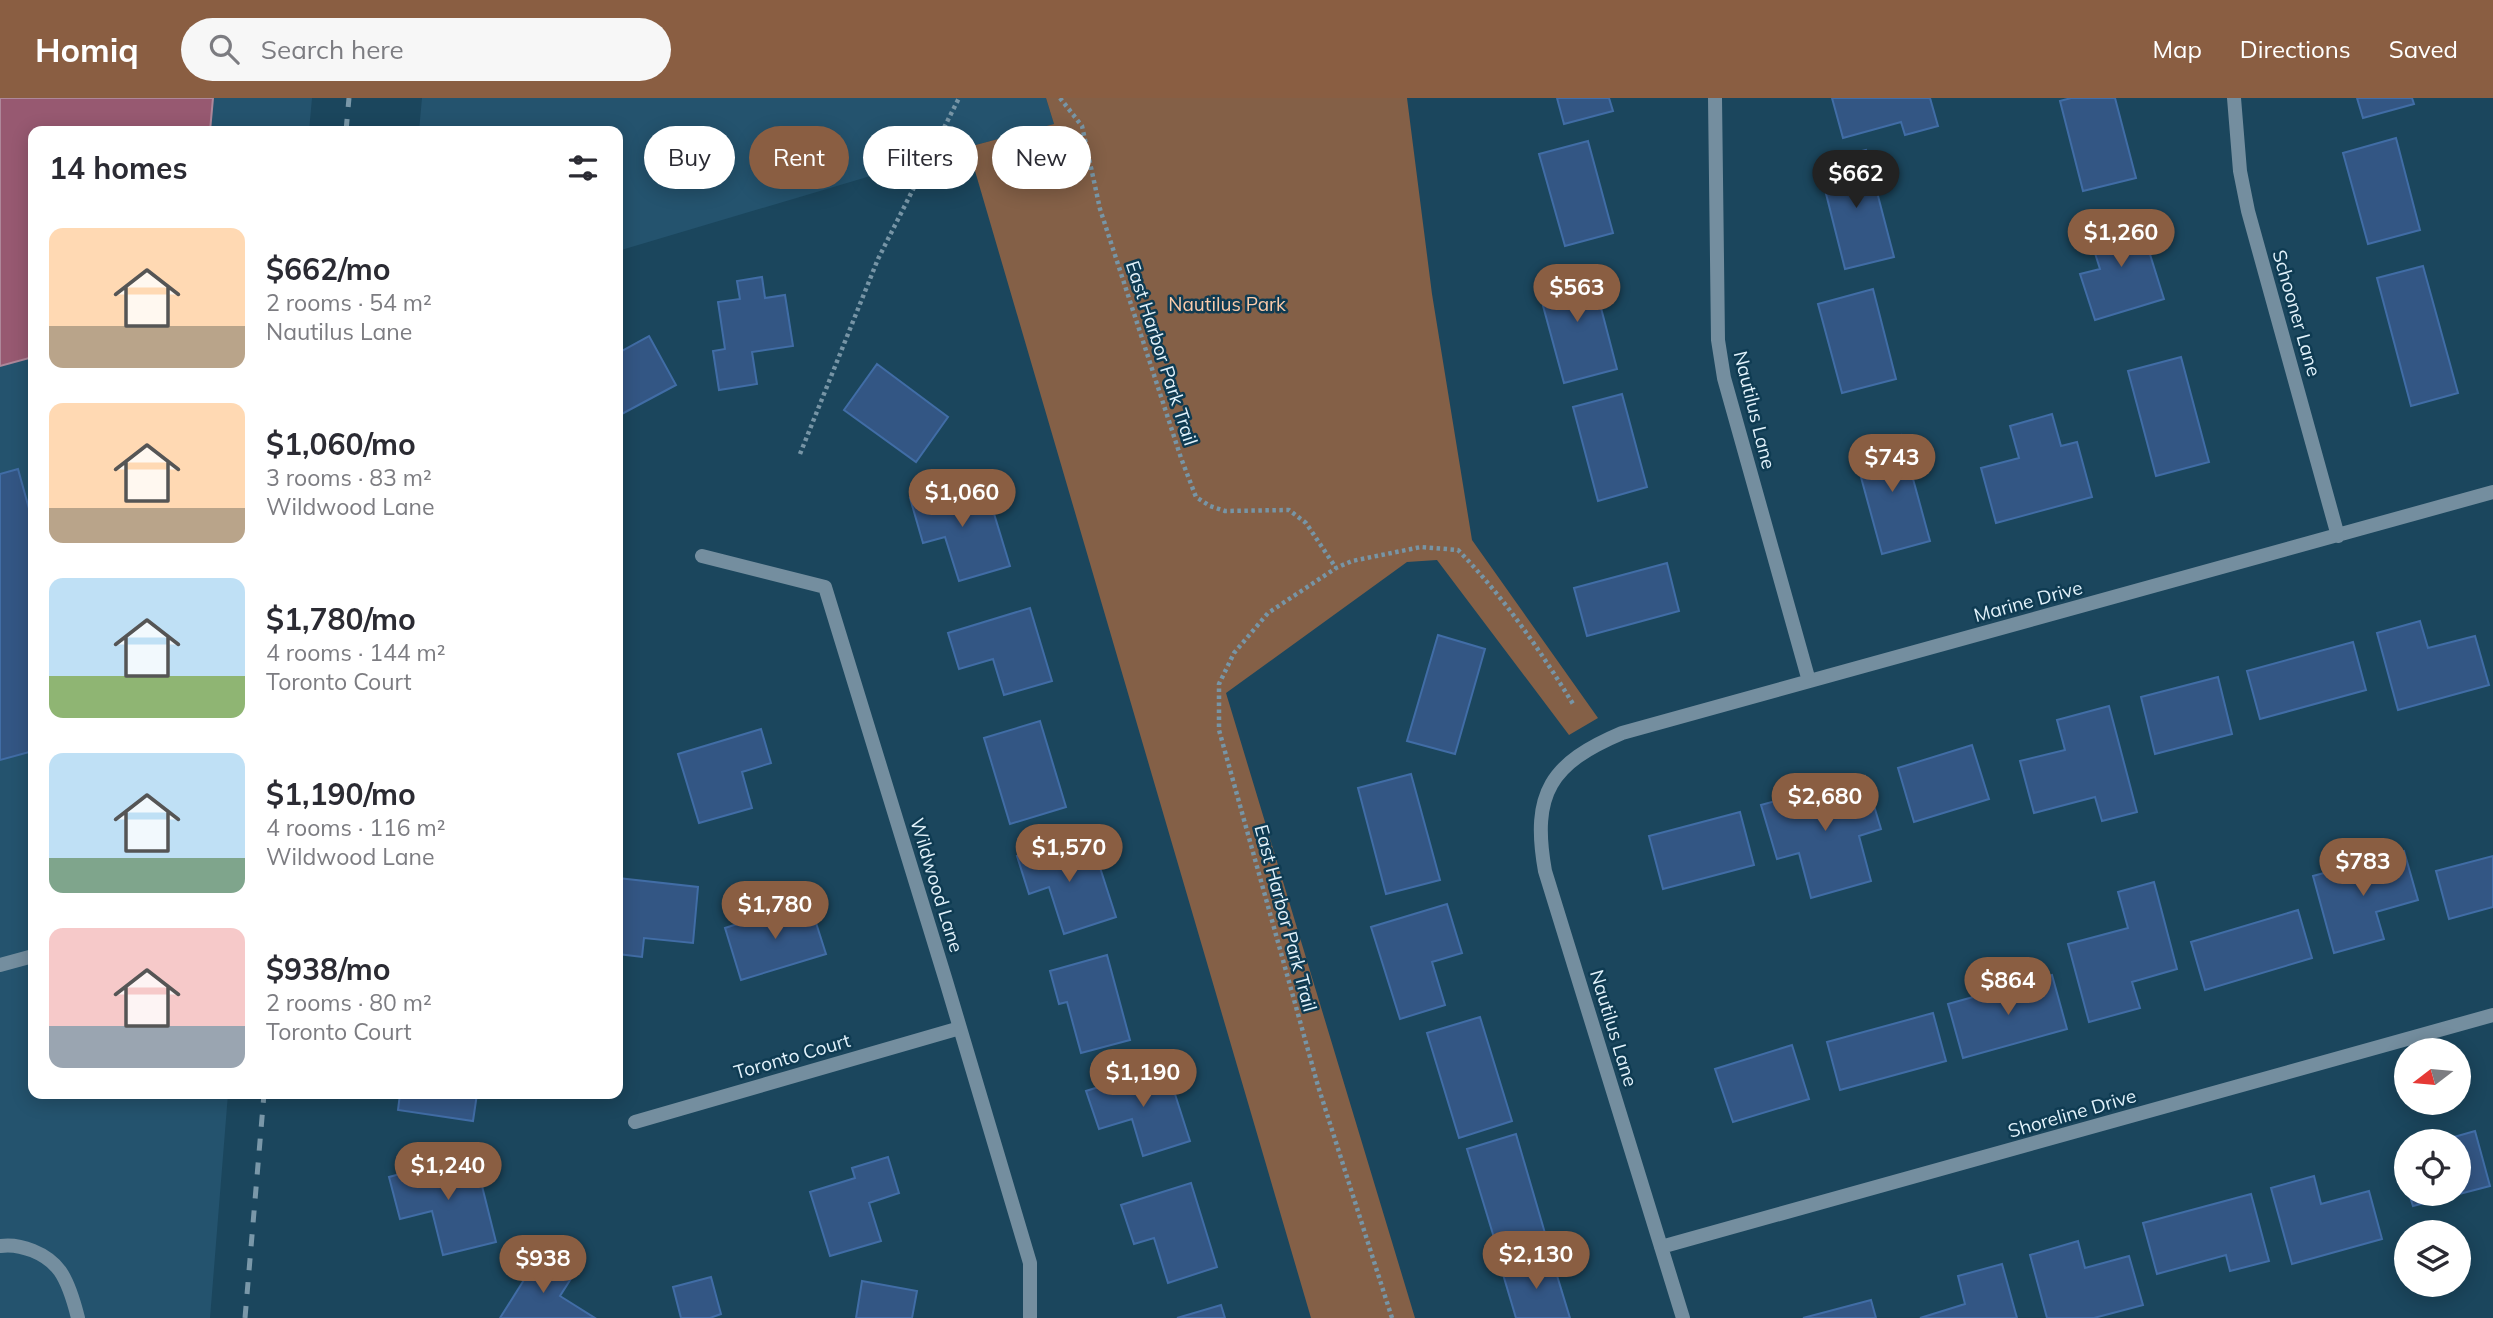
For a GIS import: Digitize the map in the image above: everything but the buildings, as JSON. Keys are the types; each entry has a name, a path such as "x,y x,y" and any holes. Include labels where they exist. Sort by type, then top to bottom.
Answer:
{"street":[{"name":"Nautilus Lane","path":"1715,98 1718,340 1724,378 1809,681"},
{"name":"Schooner Lane","path":"2234,98 2240,171 2248,211 2338,536"},
{"name":"Marine Drive","path":"1576,755 1622,733 2493,492"},
{"name":"Wildwood Lane","path":"702,556 825,587 1030,1263 1030,1318"},
{"name":"Nautilus Lane","path":"1576,755 1560,771 1550,788 1542,811 1541,851 1683,1318"},
{"path":"0,965 28,957"},
{"name":"Shoreline Drive","path":"1661,1247 2493,1015"},
{"name":"Toronto Court","path":"635,1122 960,1028"},
{"path":"0,1245 13,1244 41,1254 59,1270 72,1296 78,1318"}],"path":[{"path":"800,454 878,259 959,98"},
{"name":"East Harbor Park Trail","path":"1060,98 1082,126 1100,209 1196,497 1225,511 1289,510 1306,523 1336,568"},
{"name":"East Harbor Park Trail","path":"1392,1318 1318,1086 1219,730 1219,684 1234,653 1268,613 1336,568 1352,561 1421,547 1458,550 1499,594 1573,704"}],"shaded area":[{"path":"0,98 312,98 309,126 28,126 28,1099 228,1099 210,1318 0,1318"},
{"path":"0,98 213,98 210,126 28,126 28,358 0,366"},
{"path":"422,98 1046,98 1054,124 992,126 992,141 978,144 978,126 863,126 863,178 849,182 849,126 749,126 749,189 827,189 623,250 623,126 419,126"}],"green space":[{"name":"Nautilus Park","path":"1046,98 1407,98 1432,294 1472,540 1598,718 1569,735 1437,560 1407,562 1226,693 1415,1318 1311,1318 978,181 978,144 992,141 992,189 1091,189 1091,126 1047,126 1054,124"}],"railway":[{"path":"346,126 349,98"},
{"path":"245,1318 264,1099"}]}
